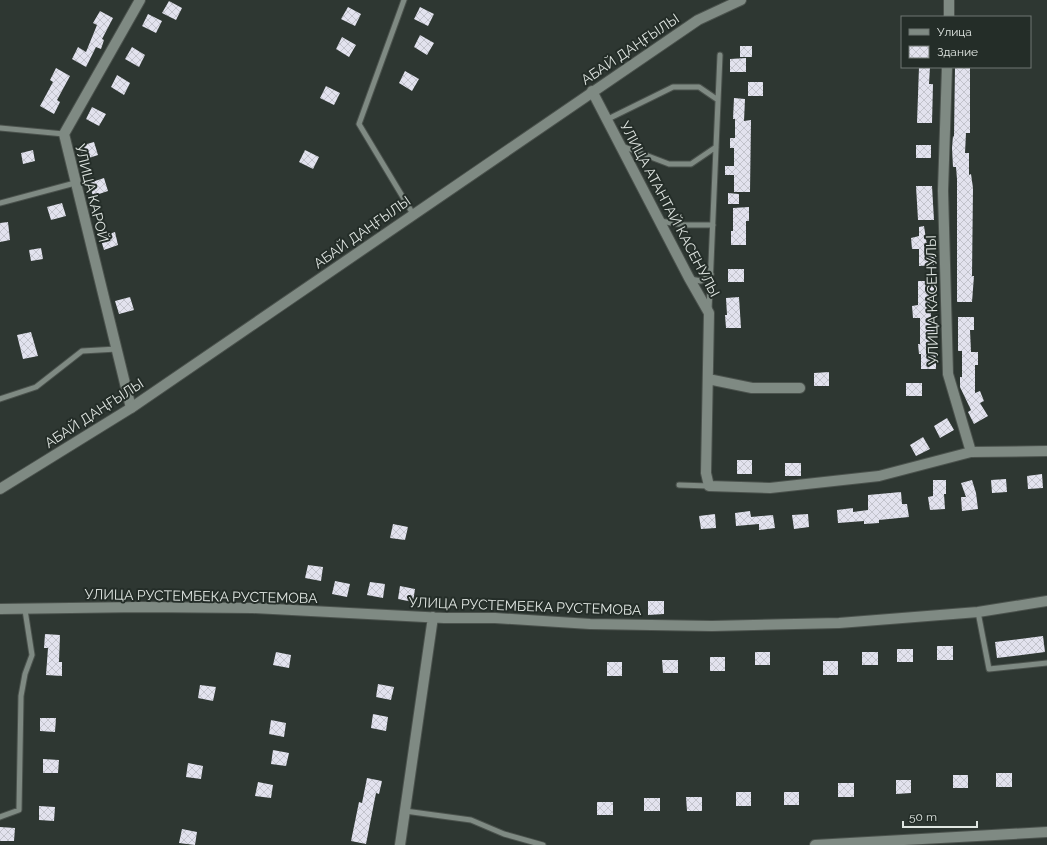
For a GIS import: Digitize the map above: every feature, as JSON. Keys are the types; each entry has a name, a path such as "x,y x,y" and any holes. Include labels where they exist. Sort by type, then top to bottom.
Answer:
{"street":[{"name":"УЛИЦА КАРОЙ","path":"131,408 64,134 140,0"},
{"name":"АБАЙ ДАҢҒЫЛЫ","path":"0,489 131,408 592,91 698,20 741,0"},
{"path":"949,0 949,16"},
{"name":"УЛИЦА КАСЕНУЛЫ","path":"947,68 943,191 948,374 971,452"},
{"name":"УЛИЦА АТАНТАЙ КАСЕНУЛЫ","path":"592,91 689,278 709,313 706,473 709,486"},
{"path":"708,379 752,388 800,388"},
{"path":"709,486 770,488 879,476 971,452 1047,451"},
{"name":"УЛИЦА РУСТЕМБЕКА РУСТЕМОВА","path":"0,609 25,610 141,607 253,608 433,617 495,618 590,624 712,626 839,623 978,612 1047,601"},
{"path":"400,845 433,617"},
{"path":"815,845 1047,832"}],"lane":[{"path":"404,0 359,124 413,214"},
{"path":"709,313 720,55"},
{"path":"606,120 673,87 699,87 718,100"},
{"path":"0,128 64,134"},
{"path":"619,145 669,164 691,164 716,147"},
{"path":"0,203 75,183"},
{"path":"659,221 684,225 713,225"},
{"path":"689,278 701,281 711,274"},
{"path":"0,400 36,387 82,351 117,349"},
{"path":"679,486 709,486"},
{"path":"0,817 18,810 21,696 25,674 32,655 25,610"},
{"path":"978,612 989,668 1047,663"},
{"path":"405,811 471,820 504,834 543,845"}],"building":[{"path":"169,1 182,8 176,20 162,13"},
{"path":"348,7 361,14 355,26 341,19"},
{"path":"420,7 434,14 428,26 414,19"},
{"path":"100,11 113,18 102,39 104,40 101,49 96,47 86,67 72,59 78,47 86,52 97,25 93,23"},
{"path":"148,14 162,21 156,33 142,26"},
{"path":"420,35 434,43 427,55 414,47"},
{"path":"342,37 356,45 349,57 336,49"},
{"path":"740,46 752,46 752,57 740,57"},
{"path":"132,47 145,55 139,67 125,59"},
{"path":"746,58 746,72 730,72 730,59"},
{"path":"56,68 70,76 57,100 60,102 54,114 40,106 53,82 50,80"},
{"path":"919,68 930,68 929,84 933,84 932,123 917,123"},
{"path":"955,68 970,68 970,133 966,133 965,153 969,153 969,175 971,174 973,188 972,276 974,276 972,302 957,302 957,179 956,167 953,167 952,148 953,136 954,137"},
{"path":"405,71 419,79 412,91 399,83"},
{"path":"117,75 130,83 124,95 111,87"},
{"path":"748,82 763,82 763,96 748,96"},
{"path":"326,86 340,93 334,105 320,98"},
{"path":"734,98 745,99 744,121 751,120 750,192 734,192 734,175 725,175 725,166 734,166 734,148 730,148 730,138 735,138 735,119 733,119"},
{"path":"92,107 106,114 99,126 86,119"},
{"path":"94,142 98,155 83,160 80,146"},
{"path":"916,145 931,145 931,158 916,158"},
{"path":"33,150 35,161 23,164 21,153"},
{"path":"305,150 319,157 313,169 299,162"},
{"path":"104,178 108,191 93,196 89,183"},
{"path":"916,186 932,186 934,220 918,220"},
{"path":"728,193 739,194 739,204 728,204"},
{"path":"62,203 66,216 51,220 47,207"},
{"path":"749,207 749,221 746,221 746,245 731,245 731,231 733,231 733,208"},
{"path":"8,222 10,240 0,242 0,223"},
{"path":"924,226 928,252 935,252 935,265 919,266 919,249 912,249 911,238 919,236 919,227"},
{"path":"115,232 118,245 104,250 100,237"},
{"path":"41,248 43,259 31,261 29,250"},
{"path":"728,269 744,269 744,282 728,282"},
{"path":"918,281 934,281 934,294 929,294 932,327 935,327 936,340 931,340 933,355 936,355 936,369 921,369 921,354 919,354 918,344 920,344 920,318 913,318 912,306 918,305"},
{"path":"130,297 134,310 119,314 115,301"},
{"path":"739,297 741,328 726,328 726,298"},
{"path":"958,317 974,317 974,330 970,330 971,352 978,352 978,365 975,365 975,393 980,391 984,401 980,403 988,416 974,424 968,412 971,410 960,387 960,377 962,377 962,351 958,351"},
{"path":"31,332 38,356 23,359 17,335"},
{"path":"829,372 829,386 814,386 814,373"},
{"path":"906,383 922,383 922,396 906,396"},
{"path":"947,418 954,430 940,438 934,426"},
{"path":"923,437 930,449 916,456 910,445"},
{"path":"737,460 752,460 752,474 737,474"},
{"path":"785,463 801,463 801,476 785,476"},
{"path":"1042,474 1043,488 1028,489 1027,476"},
{"path":"1006,479 1007,492 992,493 991,480"},
{"path":"933,480 946,480 946,494 944,494 945,509 930,510 928,497 933,496"},
{"path":"972,480 976,493 978,509 962,511 961,497 966,497 961,483"},
{"path":"901,492 902,504 907,504 909,517 879,520 879,523 864,524 864,521 838,523 837,510 853,508 853,512 868,510 868,495"},
{"path":"750,511 751,517 773,515 775,528 759,530 759,524 736,526 735,513"},
{"path":"715,514 716,528 701,529 699,516"},
{"path":"808,514 809,527 794,529 792,515"},
{"path":"393,524 408,527 405,540 390,538"},
{"path":"308,565 323,567 321,581 305,578"},
{"path":"335,581 350,584 347,597 332,594"},
{"path":"370,582 385,584 383,598 367,595"},
{"path":"400,586 415,589 413,602 398,599"},
{"path":"648,601 664,601 664,614 648,615"},
{"path":"45,634 60,635 59,662 62,662 62,676 46,675 48,648 44,648"},
{"path":"1043,636 1045,652 997,658 995,642"},
{"path":"937,646 953,646 953,660 937,660"},
{"path":"897,649 913,649 913,662 897,662"},
{"path":"276,652 291,655 289,668 273,665"},
{"path":"755,652 770,652 770,665 755,665"},
{"path":"862,652 878,652 878,665 862,665"},
{"path":"710,657 725,657 725,671 710,671"},
{"path":"662,660 678,660 678,673 663,673"},
{"path":"823,661 838,661 838,675 823,675"},
{"path":"607,662 622,662 622,676 607,676"},
{"path":"378,684 394,687 391,700 376,697"},
{"path":"200,685 216,687 213,701 198,698"},
{"path":"373,714 388,717 386,731 371,728"},
{"path":"40,718 56,718 55,732 40,731"},
{"path":"271,720 286,723 284,737 269,734"},
{"path":"273,750 289,753 286,766 271,764"},
{"path":"43,759 59,760 58,773 43,773"},
{"path":"188,763 203,766 201,779 186,777"},
{"path":"996,773 1012,773 1012,787 996,787"},
{"path":"953,775 968,775 968,788 953,788"},
{"path":"367,778 382,781 379,794 376,793 366,844 351,841 359,802 362,803"},
{"path":"896,780 911,780 911,793 896,794"},
{"path":"258,782 273,785 271,798 255,796"},
{"path":"838,783 854,783 854,797 838,797"},
{"path":"736,792 751,792 751,806 736,806"},
{"path":"784,792 799,792 799,805 784,805"},
{"path":"686,797 702,797 702,811 687,811"},
{"path":"644,798 660,798 660,811 644,811"},
{"path":"597,802 613,802 613,815 597,815"},
{"path":"39,806 55,807 54,821 39,820"},
{"path":"0,827 15,828 14,841 0,841"},
{"path":"182,829 197,832 195,845 179,843"}]}
